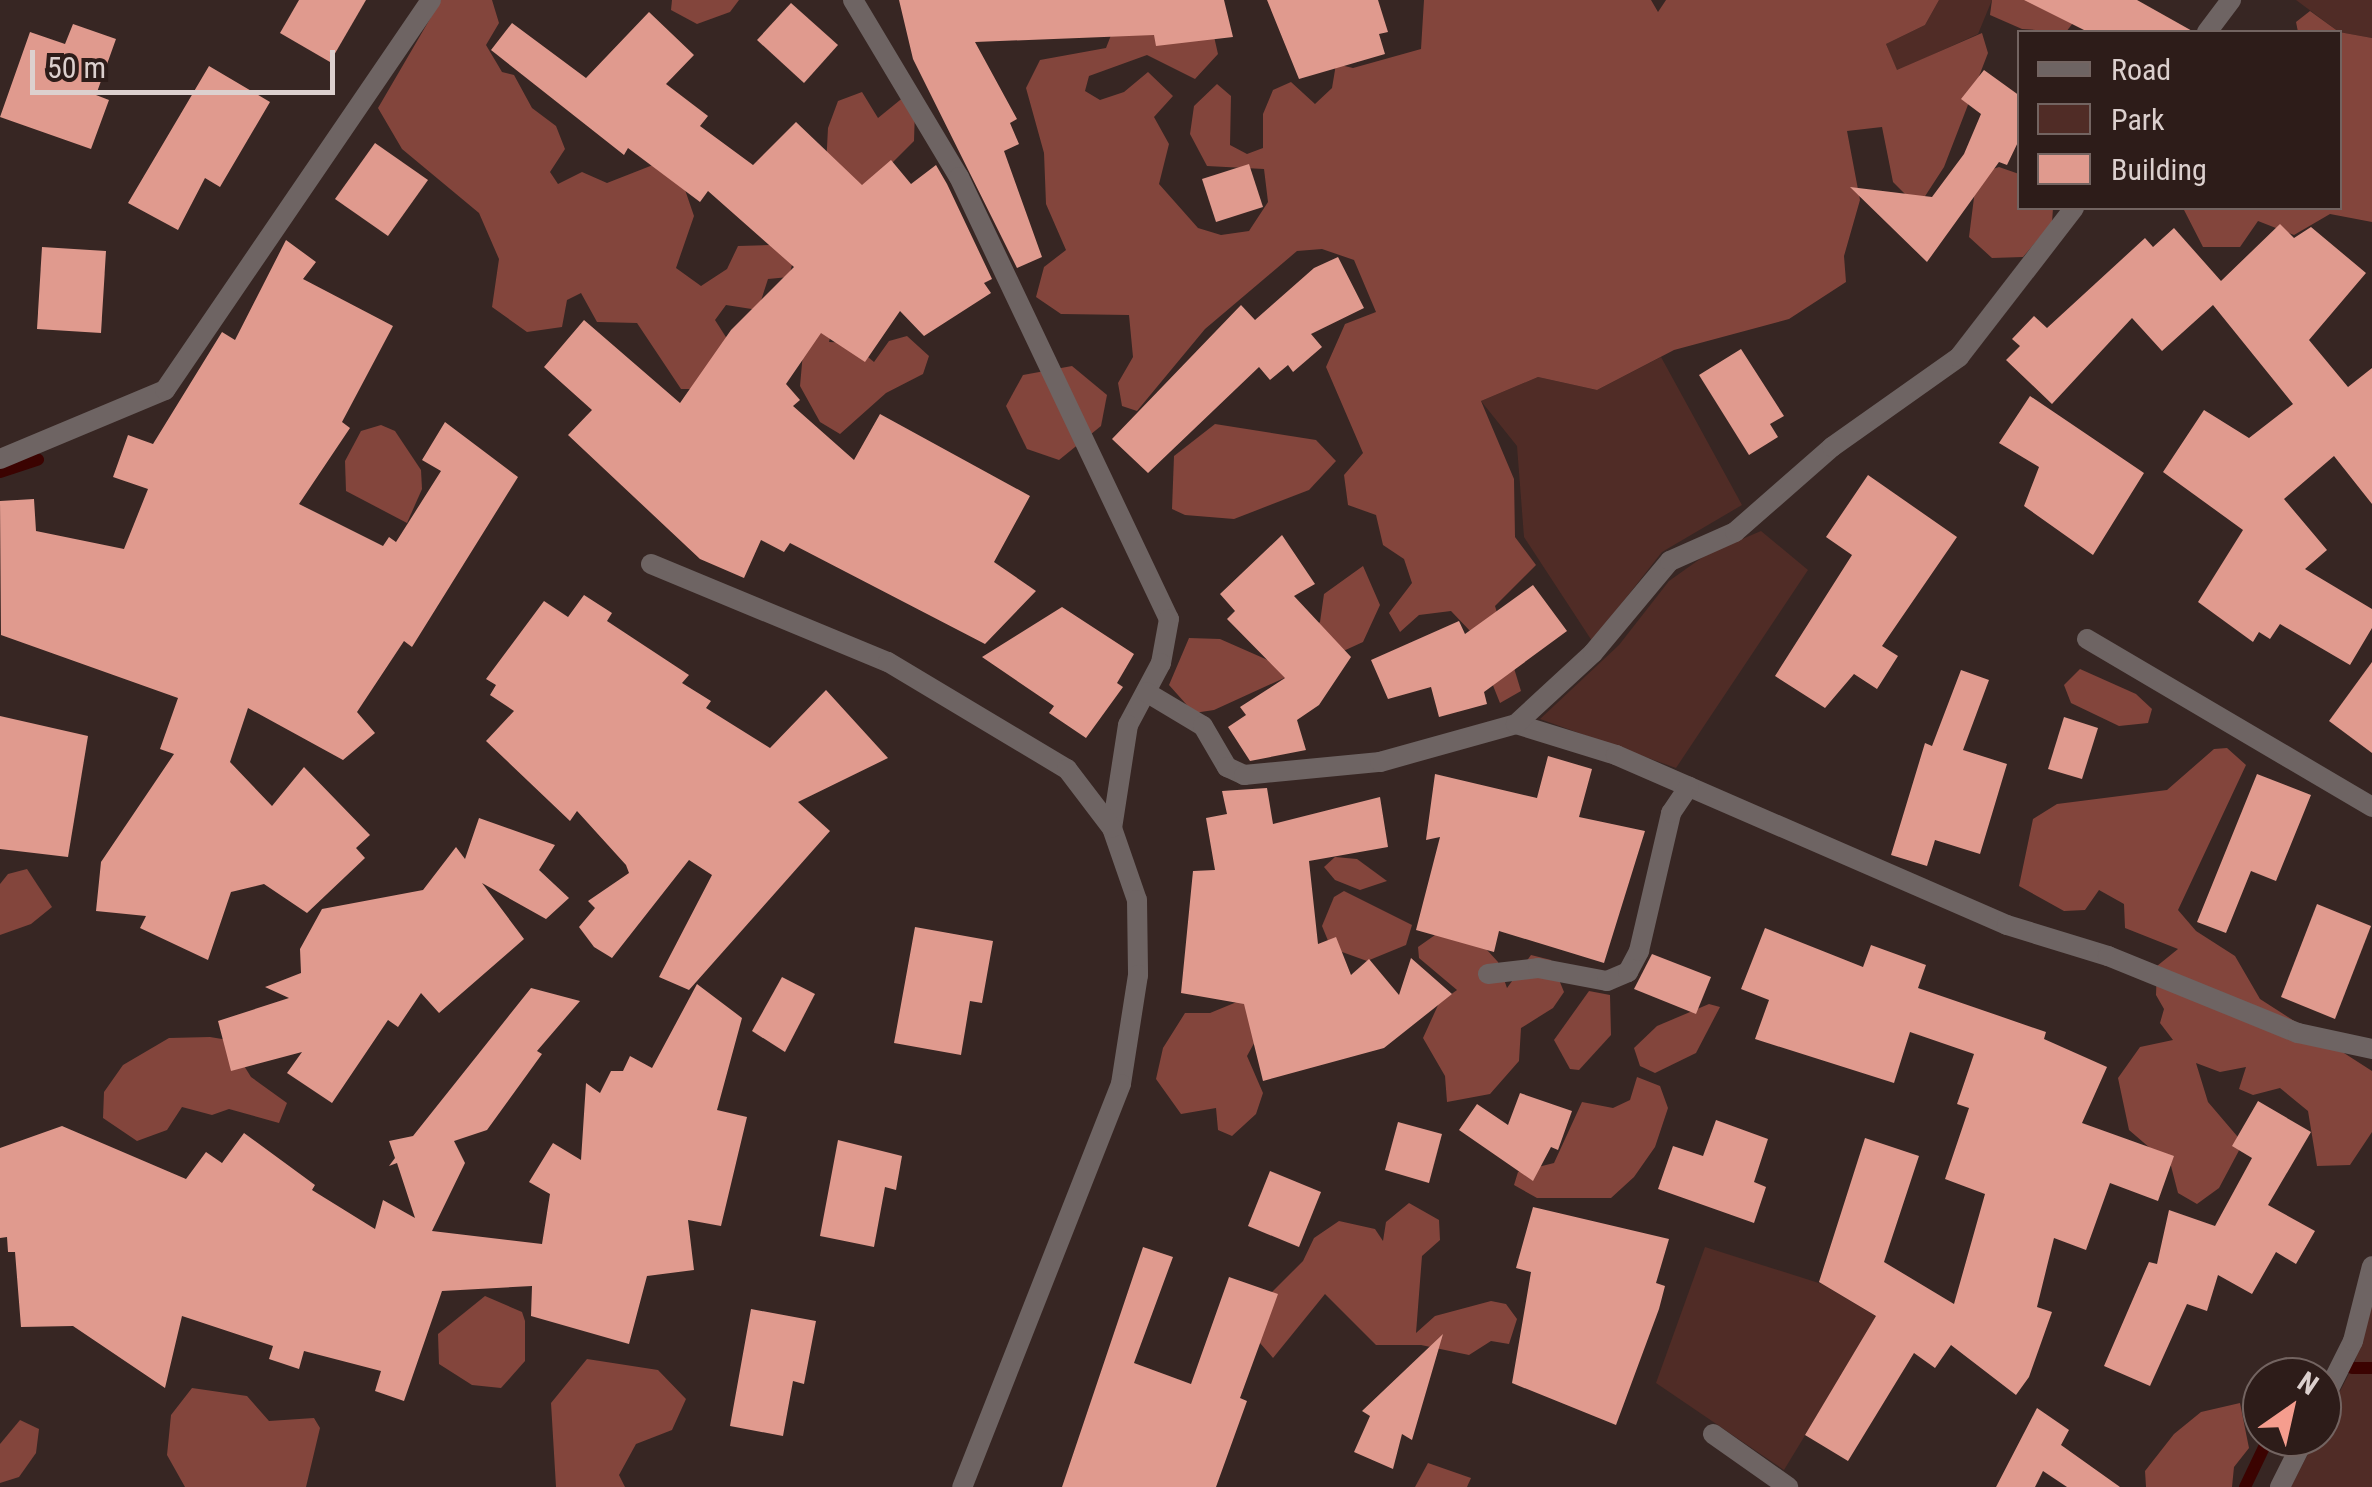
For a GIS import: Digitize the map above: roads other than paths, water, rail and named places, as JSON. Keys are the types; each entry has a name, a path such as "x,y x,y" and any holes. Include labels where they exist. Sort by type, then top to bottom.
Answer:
{"street":[{"path":"0,460 165,390 431,0"},
{"path":"853,0 960,176 1169,619 1162,663 1128,725 1112,828"},
{"path":"2209,30 2232,0"},
{"path":"1146,692 1203,726 1227,767 1244,775 1380,762 1516,724 1593,652 1670,562 1735,532 1832,447 1960,357 2072,210"},
{"path":"651,564 888,662 1067,768 1112,828 1137,900 1138,974 1122,1084 962,1487"},
{"path":"2088,639 2372,807"},
{"path":"1516,724 1690,786 1856,865 2006,925 2108,956 2298,1033 2372,1050"},
{"path":"1488,974 1538,968 1607,981 1628,972 1639,952 1671,813 1690,786"},
{"path":"2342,1362 2352,1341 2372,1266"},
{"path":"1713,1434 1788,1487"},
{"path":"2280,1487 2295,1457"}],"waterway":[{"path":"0,472 38,460"},
{"path":"2352,1368 2372,1368"},
{"path":"2245,1487 2259,1457"}]}
